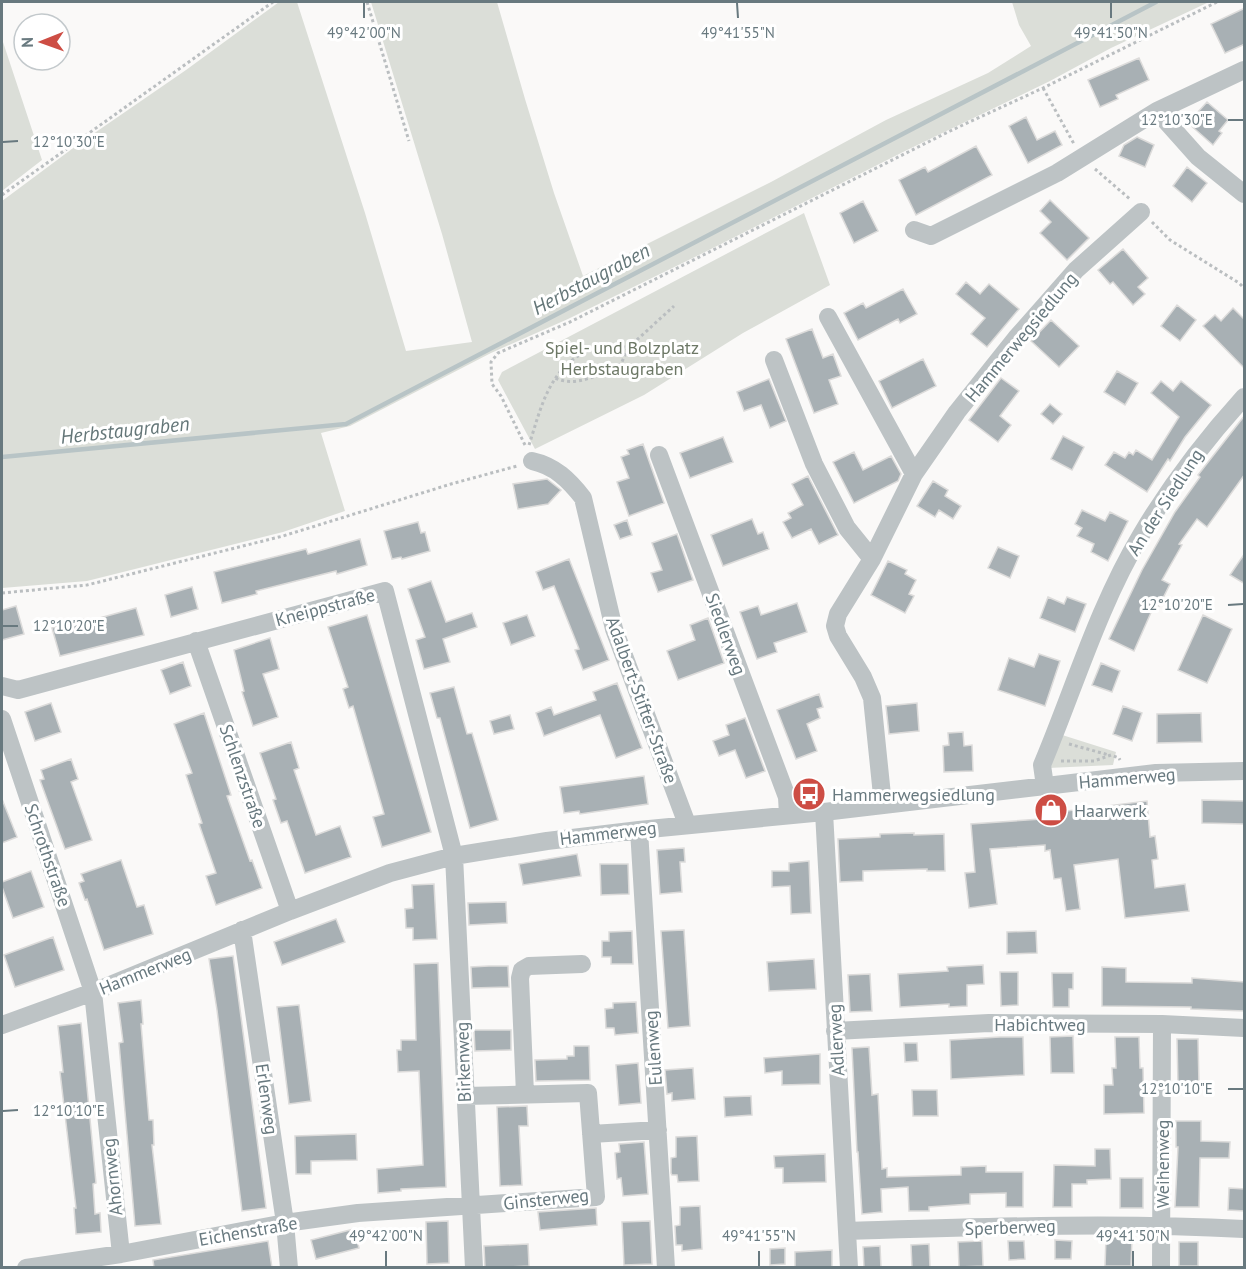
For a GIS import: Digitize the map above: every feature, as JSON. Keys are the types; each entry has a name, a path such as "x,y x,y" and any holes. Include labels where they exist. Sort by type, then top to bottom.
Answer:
{"street":[{"path":"914,230 931,236 1056,173 1157,111 1245,70"},
{"path":"1157,111 1198,157 1245,194"},
{"name":"Hammerwegsiedlung","path":"883,805 872,698 863,676 838,636 835,626 838,614 872,559 914,474 957,412 1016,338 1077,270 1141,212"},
{"path":"828,317 914,474"},
{"path":"774,360 814,464 847,528 872,559"},
{"name":"An der Siedlung","path":"1045,786 1042,765 1044,759 1103,611 1141,535 1206,440 1245,397"},
{"name":"Siedlerweg","path":"659,454 787,797 788,815"},
{"name":"Adalbert-Stifter-Straße","path":"532,461 546,464 569,480 583,498 614,629 687,824"},
{"name":"Kneippstraße","path":"2,686 18,690 385,591 454,856"},
{"name":"Schlenzstraße","path":"196,641 290,911"},
{"name":"Schrothstraße","path":"2,719 93,992"},
{"name":"Hammerweg","path":"2,1025 93,992 242,930 390,873 454,856 546,841 687,824 824,812 1156,773 1245,771"},
{"name":"Adlerweg","path":"824,812 849,1268"},
{"name":"Eulenweg","path":"639,830 666,1268"},
{"name":"Birkenweg","path":"454,856 474,1268"},
{"name":"Erlenweg","path":"242,930 285,1223 289,1268"},
{"path":"525,1094 520,978 522,970 529,966 582,964"},
{"name":"Ahornweg","path":"93,992 121,1254"},
{"name":"Habichtweg","path":"835,1031 989,1023 1162,1024 1245,1028"},
{"name":"Weihenweg","path":"1161,1268 1162,1024"},
{"name":"Ginsterweg","path":"465,1096 588,1093 596,1197 471,1206"},
{"path":"591,1134 658,1130"},
{"name":"Eichenstraße","path":"26,1268 121,1254 285,1223 358,1213 471,1206"},
{"name":"Sperberweg","path":"848,1231 1083,1225 1161,1225 1245,1229"}],"path":[{"path":"2,195 273,2"},
{"path":"367,2 409,141"},
{"path":"628,348 616,344 596,347 576,356 555,378 537,419 527,450 501,396 492,384 491,362 498,352 570,322 950,131 1217,2"},
{"path":"1043,88 1081,158 1126,194 1170,240 1245,288"},
{"path":"555,378 564,383 595,377 621,364 628,348 674,306"},
{"path":"2,593 87,585 283,536 532,461"},
{"path":"1053,736 1066,743 1119,758 1125,777"},
{"path":"1044,759 1068,762 1094,761 1110,755"}],"green space":[{"path":"279,2 297,2 365,213 406,351 472,342 442,234 371,2 497,2 554,193 583,276 771,182 886,120 988,73 1031,46 1019,25 1012,2 1209,2 1111,48 1050,81 568,319 491,353 350,426 321,433 345,511 283,532 87,581 2,588 2,201"},
{"path":"2,39 42,160 2,191"},
{"name":"Spiel- und Bolzplatz Herbstaugraben","path":"804,213 830,285 743,333 644,395 535,449 498,380 502,372"},
{"path":"1059,734 1116,752 1113,765 1048,768"}],"building":[{"path":"1245,8 1245,44 1225,53 1211,24"},
{"path":"1139,58 1149,80 1116,95 1118,99 1100,107 1088,80"},
{"path":"1207,102 1228,120 1219,131 1222,133 1213,145 1188,123"},
{"path":"1026,117 1037,140 1055,131 1062,145 1028,163 1009,126"},
{"path":"1137,137 1154,145 1145,167 1119,156 1124,145"},
{"path":"976,146 992,175 916,215 899,180 925,167 928,172"},
{"path":"1187,167 1207,183 1192,202 1173,186"},
{"path":"1050,200 1089,238 1067,260 1040,233 1051,222 1040,211"},
{"path":"863,201 878,231 854,243 840,213"},
{"path":"1123,249 1148,278 1138,287 1145,294 1133,305 1113,282 1110,284 1098,270"},
{"path":"966,282 980,294 989,284 1019,309 987,347 971,334 985,318 956,294"},
{"path":"903,289 917,314 900,323 898,319 858,340 844,313 863,303 866,308"},
{"path":"1177,305 1196,320 1180,341 1161,326"},
{"path":"1233,308 1245,320 1245,369 1203,326 1215,315 1221,321"},
{"path":"1051,320 1079,346 1059,367 1031,341"},
{"path":"812,329 823,358 833,354 841,376 829,380 838,404 814,413 786,339"},
{"path":"923,359 936,386 892,408 879,381"},
{"path":"1117,371 1138,383 1125,405 1104,392"},
{"path":"1001,378 1019,391 1000,416 1011,425 998,442 969,420"},
{"path":"769,379 786,421 770,428 761,405 744,411 737,392"},
{"path":"1161,381 1173,391 1181,381 1211,405 1185,437 1170,461 1168,459 1147,492 1105,465 1114,452 1125,458 1129,452 1133,455 1136,450 1152,460 1179,417 1151,393"},
{"path":"1050,404 1062,414 1053,424 1041,414"},
{"path":"1245,415 1245,474 1207,527 1197,519 1179,544 1182,545 1162,580 1170,584 1157,610 1153,608 1134,651 1109,639 1142,570 1175,512 1200,477 1198,475"},
{"path":"1063,436 1084,447 1072,470 1051,459"},
{"path":"723,437 733,462 690,478 680,453"},
{"path":"643,444 664,503 629,516 617,482 629,478 621,457 629,454 627,450"},
{"path":"854,452 863,470 891,456 901,474 898,481 854,503 833,462"},
{"path":"808,476 838,535 819,544 811,529 792,538 783,522 791,518 788,513 803,505 792,484"},
{"path":"547,479 561,490 548,504 518,509 513,484"},
{"path":"933,481 948,490 945,496 961,506 953,519 939,510 935,517 917,506"},
{"path":"1082,510 1105,521 1110,512 1128,521 1108,561 1091,552 1094,544 1077,536 1082,528 1075,524"},
{"path":"752,519 758,534 763,532 769,549 723,566 711,535"},
{"path":"627,520 632,535 620,539 614,525"},
{"path":"418,522 421,533 425,532 430,551 402,559 401,557 392,559 384,531"},
{"path":"677,534 693,580 658,592 651,573 662,570 652,543"},
{"path":"360,539 367,565 337,574 336,571 256,591 257,594 222,603 214,572 306,549 308,554"},
{"path":"998,547 1019,556 1010,578 988,568"},
{"path":"1245,553 1245,584 1230,575"},
{"path":"569,559 609,660 583,670 575,650 579,649 554,586 543,590 536,572"},
{"path":"888,561 907,570 905,574 916,580 909,594 914,596 905,613 871,595"},
{"path":"431,581 446,622 472,613 477,627 443,639 450,662 424,669 416,640 425,637 408,589"},
{"path":"192,587 198,609 171,617 165,595"},
{"path":"1048,597 1064,604 1067,597 1086,604 1075,632 1040,618"},
{"path":"797,603 807,632 774,643 777,652 757,659 740,612 758,606 761,615"},
{"path":"16,606 24,634 2,640 2,610"},
{"path":"136,608 144,635 60,656 52,628 85,619 85,622"},
{"path":"367,615 431,832 382,847 373,817 384,814 353,706 349,708 343,689 348,687 328,627"},
{"path":"527,615 535,636 511,645 503,623"},
{"path":"1203,615 1232,629 1207,683 1178,670"},
{"path":"708,618 724,663 678,680 667,651 695,640 690,625"},
{"path":"270,638 279,669 263,674 278,717 253,726 242,692 244,691 234,650"},
{"path":"1039,654 1060,661 1045,706 998,690 1009,658 1034,667"},
{"path":"183,662 191,686 170,694 161,670"},
{"path":"1101,663 1120,671 1112,692 1092,685"},
{"path":"617,683 642,748 616,758 600,715 544,736 536,713 551,707 554,715 596,700 593,692"},
{"path":"454,687 467,734 472,733 498,820 470,828 440,718 437,718 430,693"},
{"path":"819,694 823,707 817,709 820,718 807,724 817,751 796,759 777,710"},
{"path":"51,703 61,732 35,741 25,712"},
{"path":"917,703 919,731 889,734 886,706"},
{"path":"1123,706 1142,713 1132,741 1113,734"},
{"path":"204,713 231,795 227,796 262,888 216,905 206,876 216,873 199,824 202,823 186,775 192,773 174,724"},
{"path":"1201,713 1202,742 1157,743 1157,714"},
{"path":"510,715 514,729 494,734 490,721"},
{"path":"745,718 765,771 746,778 735,750 719,756 713,741 729,735 726,725"},
{"path":"963,732 964,746 972,745 973,771 944,772 943,746 949,745 948,733"},
{"path":"291,742 299,768 294,770 316,835 340,826 351,857 305,873 287,821 281,823 273,800 276,799 260,753"},
{"path":"71,759 78,779 71,782 92,840 65,849 40,780 44,779 41,770"},
{"path":"644,776 648,804 580,814 579,811 564,813 560,787"},
{"path":"2,799 17,837 2,843"},
{"path":"1202,800 1245,801 1245,824 1202,823"},
{"path":"1147,801 1150,837 1155,836 1158,859 1152,860 1155,888 1185,884 1189,911 1125,918 1118,859 1074,865 1080,909 1066,911 1061,878 1054,879 1050,850 1045,851 1045,845 990,849 997,904 969,908 965,873 975,872 971,824 1041,819 1040,811 1067,808 1067,811"},
{"path":"914,833 914,835 944,834 945,871 927,871 927,869 863,871 863,881 840,882 838,839"},
{"path":"684,848 685,862 680,862 682,892 660,894 657,850"},
{"path":"577,854 581,876 523,885 519,864"},
{"path":"121,860 137,907 144,905 153,934 104,950 87,899 85,900 79,883 84,881 81,874"},
{"path":"809,861 811,913 791,914 790,886 772,887 772,871 789,871 789,863"},
{"path":"600,864 628,864 629,894 601,895"},
{"path":"31,871 44,907 13,918 2,882"},
{"path":"434,884 437,939 413,940 413,928 406,928 405,909 413,908 412,885"},
{"path":"506,902 507,923 469,925 468,903"},
{"path":"336,919 345,942 282,965 274,942"},
{"path":"684,930 690,1026 668,1028 661,931"},
{"path":"632,931 633,964 611,964 611,957 602,957 602,941 609,941 609,932"},
{"path":"1036,931 1037,953 1007,954 1007,932"},
{"path":"53,937 64,970 15,987 4,955"},
{"path":"233,956 266,1208 242,1211 209,959"},
{"path":"814,959 816,989 769,991 767,962"},
{"path":"438,963 446,1187 401,1189 401,1191 378,1193 377,1169 423,1165 419,1071 398,1072 397,1050 401,1050 401,1040 416,1040 414,964"},
{"path":"983,965 984,984 967,985 967,1006 949,1007 949,1004 900,1007 898,974 948,971 947,967"},
{"path":"508,966 509,987 472,988 471,967"},
{"path":"1102,967 1126,968 1126,982 1192,983 1192,978 1245,982 1245,1011 1191,1009 1191,1007 1102,1006"},
{"path":"1000,972 1018,972 1018,1005 1001,1006"},
{"path":"1052,973 1073,973 1073,989 1069,989 1069,1007 1053,1007"},
{"path":"870,974 872,1011 850,1012 848,975"},
{"path":"141,1000 149,1120 153,1120 154,1145 152,1145 161,1224 135,1226 119,1043 123,1042 118,1003"},
{"path":"636,1002 638,1033 615,1035 614,1028 606,1028 605,1009 613,1008 613,1003"},
{"path":"299,1005 311,1101 289,1104 277,1007"},
{"path":"81,1023 96,1183 93,1184 95,1214 100,1213 101,1232 76,1234 74,1208 76,1208 60,1072 63,1072 58,1026"},
{"path":"474,1030 511,1030 511,1050 475,1051"},
{"path":"1073,1036 1074,1073 1051,1073 1050,1037"},
{"path":"1023,1037 1024,1075 951,1079 950,1040"},
{"path":"1115,1037 1139,1037 1140,1068 1143,1068 1144,1113 1104,1114 1104,1085 1113,1085 1112,1068 1116,1068"},
{"path":"1177,1039 1198,1039 1199,1086 1178,1086"},
{"path":"904,1043 917,1043 918,1061 905,1062"},
{"path":"574,1046 589,1046 590,1080 536,1081 535,1060 567,1059 567,1056 574,1056"},
{"path":"869,1047 872,1095 878,1094 882,1169 887,1168 887,1177 961,1175 961,1167 986,1166 986,1172 1023,1172 1023,1207 1006,1207 1006,1193 970,1194 970,1204 929,1207 929,1211 909,1211 908,1187 881,1189 882,1212 862,1214 852,1048"},
{"path":"820,1054 820,1084 782,1085 782,1071 765,1073 764,1058"},
{"path":"638,1063 641,1103 619,1105 616,1065"},
{"path":"693,1068 695,1099 672,1101 672,1093 667,1094 665,1070"},
{"path":"912,1090 937,1090 938,1116 913,1116"},
{"path":"751,1096 752,1115 725,1117 724,1097"},
{"path":"527,1106 528,1126 519,1126 522,1185 500,1186 497,1107"},
{"path":"1176,1121 1201,1121 1201,1141 1230,1142 1229,1158 1200,1158 1199,1207 1175,1207 1178,1147 1176,1147"},
{"path":"356,1134 357,1160 311,1161 311,1174 296,1174 295,1136"},
{"path":"697,1136 699,1181 678,1182 677,1175 671,1173 671,1158 676,1157 676,1137"},
{"path":"644,1142 648,1194 623,1196 621,1178 617,1179 615,1153 620,1152 619,1144"},
{"path":"1095,1149 1110,1149 1111,1179 1087,1180 1087,1184 1072,1184 1072,1207 1053,1207 1054,1165 1095,1166"},
{"path":"825,1154 826,1182 783,1183 783,1168 775,1168 774,1156"},
{"path":"1120,1178 1143,1178 1143,1208 1120,1208"},
{"path":"1229,1188 1245,1189 1245,1211 1228,1210"},
{"path":"700,1206 702,1249 682,1251 682,1245 676,1245 675,1226 680,1225 680,1207"},
{"path":"596,1208 597,1225 540,1230 538,1212"},
{"path":"448,1221 449,1263 427,1264 426,1222"},
{"path":"650,1221 652,1264 624,1265 622,1222"},
{"path":"354,1229 359,1248 316,1259 311,1240"},
{"path":"1106,1237 1132,1237 1131,1266 1105,1266"},
{"path":"1055,1240 1072,1241 1071,1259 1055,1259"},
{"path":"268,1241 272,1268 154,1268 153,1260"},
{"path":"982,1241 983,1266 959,1267 958,1242"},
{"path":"1008,1241 1024,1241 1025,1259 1009,1260"},
{"path":"1179,1242 1198,1242 1198,1266 1179,1266"},
{"path":"528,1244 529,1266 485,1268 484,1246"},
{"path":"929,1244 930,1268 912,1268 911,1245"},
{"path":"880,1246 881,1268 864,1268 863,1247"},
{"path":"785,1248 785,1264 770,1265 770,1249"},
{"path":"832,1250 832,1268 795,1268 795,1252"}],"waterway":[{"name":"Herbstaugraben","path":"2,457 346,424 1156,2"}],"place":[{"name":"Hammerwegsiedlung","path":"809,794"},
{"name":"Haarwerk","path":"1051,810"}]}
